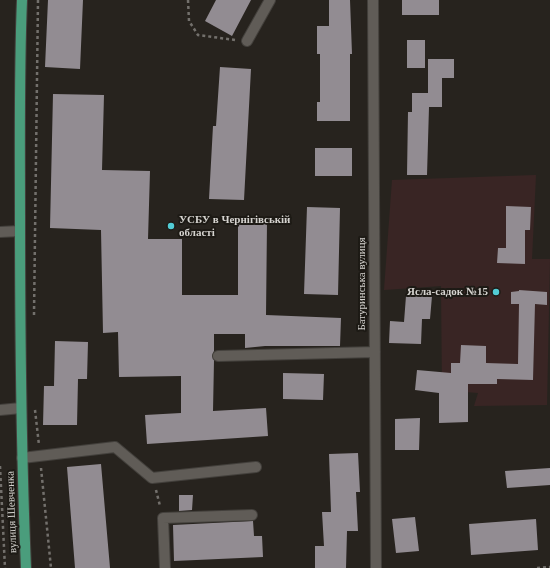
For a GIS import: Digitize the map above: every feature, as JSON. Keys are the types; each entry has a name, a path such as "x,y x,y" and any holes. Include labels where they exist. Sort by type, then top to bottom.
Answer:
{"main road":[{"name":"вулиця Шевченка","path":"22,0 20,44 21,408 26,568"}],"street":[{"path":"248,41 270,0"},
{"name":"Батуринська вулиця","path":"372,0 376,568"},
{"path":"0,232 20,231"},
{"path":"218,356 375,352"},
{"path":"0,410 21,408"},
{"path":"22,458 115,447 152,478 256,467"},
{"path":"165,568 163,518 252,515"}],"path":[{"path":"34,317 38,0"},
{"path":"188,0 189,21 198,35 248,41"},
{"path":"35,409 51,568"},
{"path":"0,466 5,568"},
{"path":"152,478 163,518"},
{"path":"537,568 550,567"}],"shaded area":[{"name":"Ясла-садок №15","path":"536,175 532,259 550,259 547,405 474,406 478,393 442,390 441,286 384,290 392,180"}],"building":[{"path":"48,0 83,0 80,69 45,67"},
{"path":"216,0 251,0 232,36 205,21"},
{"path":"329,0 350,0 352,54 350,54 350,121 317,121 317,102 320,102 320,54 317,54 317,26 329,26"},
{"path":"402,0 439,0 439,15 402,15"},
{"path":"407,40 425,40 425,68 407,68"},
{"path":"428,59 454,59 454,78 442,78 442,107 429,107 427,175 407,175 408,112 412,112 412,93 428,93"},
{"path":"220,67 251,69 244,200 209,199 213,126 216,126"},
{"path":"53,94 104,95 102,170 150,171 148,239 182,239 182,295 238,295 238,222 267,222 266,315 341,318 340,346 265,346 245,348 245,334 214,334 214,351 212,356 214,360 213,411 266,408 268,436 147,444 145,415 181,413 181,376 119,377 118,332 103,333 101,230 50,228"},
{"path":"315,148 352,148 352,176 315,176"},
{"path":"506,206 531,207 530,230 525,230 525,264 497,263 498,248 506,248"},
{"path":"307,207 340,208 338,295 304,294"},
{"path":"519,290 547,292 547,305 535,304 533,380 497,379 497,384 468,384 468,422 439,423 439,393 415,390 417,370 451,373 451,363 460,363 461,345 486,346 486,363 518,364 519,304 511,304 511,292"},
{"path":"406,296 432,296 430,319 422,319 421,344 389,343 390,321 404,322"},
{"path":"55,341 88,342 87,379 78,379 77,425 43,425 44,386 54,386"},
{"path":"283,373 324,374 323,400 283,399"},
{"path":"420,418 419,450 395,450 395,419"},
{"path":"358,453 360,492 356,492 358,531 347,531 346,568 315,568 315,546 324,546 322,512 331,512 329,454"},
{"path":"101,464 110,568 75,568 67,467"},
{"path":"550,468 550,485 507,488 505,471"},
{"path":"179,495 193,495 192,510 179,511"},
{"path":"415,517 419,551 396,553 392,519"},
{"path":"536,519 538,550 471,555 469,524"},
{"path":"253,521 254,536 262,536 263,557 174,561 173,525"}],"place":[{"name":"УСБУ в Чернігівській області","path":"171,226"},
{"name":"Ясла-садок №15","path":"496,292"}]}
